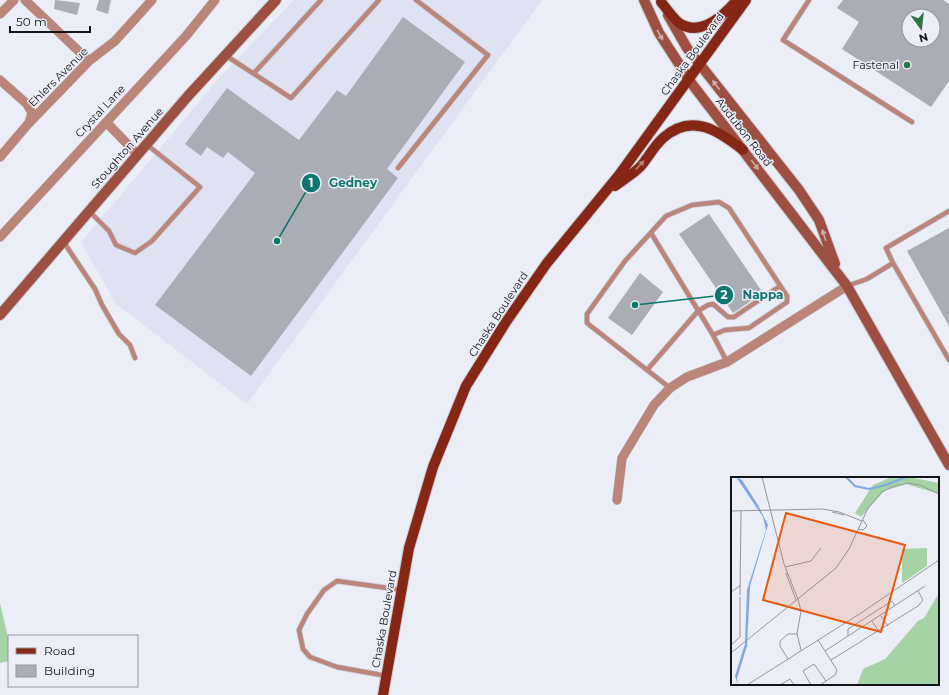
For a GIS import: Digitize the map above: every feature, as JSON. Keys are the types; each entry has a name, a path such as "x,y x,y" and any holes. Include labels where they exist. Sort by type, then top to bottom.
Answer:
{"main road":[{"name":"Stoughton Avenue","path":"0,315 137,154 276,0"},
{"name":"Audubon Road","path":"644,0 659,33 689,79 812,242 838,272 864,313 949,465"},
{"path":"661,1 680,24 688,27 695,27 709,25 720,18 737,0"},
{"name":"Chaska Boulevard","path":"383,695 409,548 433,467 466,386 506,322 547,263 619,175 746,0"},
{"name":"Audubon Road","path":"661,1 687,48 800,190 819,220 838,272"},
{"path":"600,199 640,167 663,138 681,128 692,125 711,128 721,133 743,150"}],"street":[{"path":"0,14 14,0"},
{"path":"25,0 89,61"},
{"name":"Ehlers Avenue","path":"0,157 28,124 89,61 114,40 152,0"},
{"name":"Crystal Lane","path":"0,237 186,36 215,0"},
{"path":"0,80 28,104 32,113 28,124"},
{"path":"106,122 137,154"},
{"path":"617,500 622,458 654,405 670,388 687,377 727,362 847,286"}],"lane":[{"path":"254,73 321,0"},
{"path":"225,56 254,73 291,98 379,0"},
{"path":"398,168 488,55 416,0"},
{"path":"809,0 784,40 912,122"},
{"path":"89,211 109,231 116,245 135,253 152,241 200,187 146,144"},
{"path":"670,388 587,323 587,314 626,261 666,216 692,205 719,202 729,208 787,296 787,302 749,328 725,330 713,335"},
{"path":"949,211 886,248 893,263 949,360"},
{"path":"651,233 713,335 727,362"},
{"path":"63,241 95,289 102,305 119,334 130,345 135,358"},
{"path":"847,286 868,279 893,263"},
{"path":"648,370 698,311 708,305 714,304 728,317 734,317 780,286"},
{"path":"387,676 336,666 310,656 303,649 300,630 307,614 324,590 337,581 346,581 365,586 402,590"}],"shaded area":[{"path":"294,0 542,0 247,404 116,304 81,242 221,76"}],"green space":[{"path":"0,603 8,638 8,661 0,663"}],"building":[{"path":"55,0 80,3 77,15 54,9"},
{"path":"99,0 111,0 108,14 96,10"},
{"name":"Fastenal","path":"843,0 943,0 949,4 949,81 931,107 842,49 859,22 837,8"},
{"path":"403,17 465,62 387,169 398,178 251,376 155,305 255,173 228,152 223,158 207,147 201,156 185,144 227,88 299,140 337,90 346,96"},
{"path":"709,214 763,293 733,313 679,234"},
{"path":"949,228 949,326 907,251"},
{"path":"640,273 663,292 632,335 608,318"}],"place":[{"name":"Fastenal","path":"907,65"},
{"name":"Gedney","path":"277,241"},
{"name":"Nappa","path":"635,305"}]}
